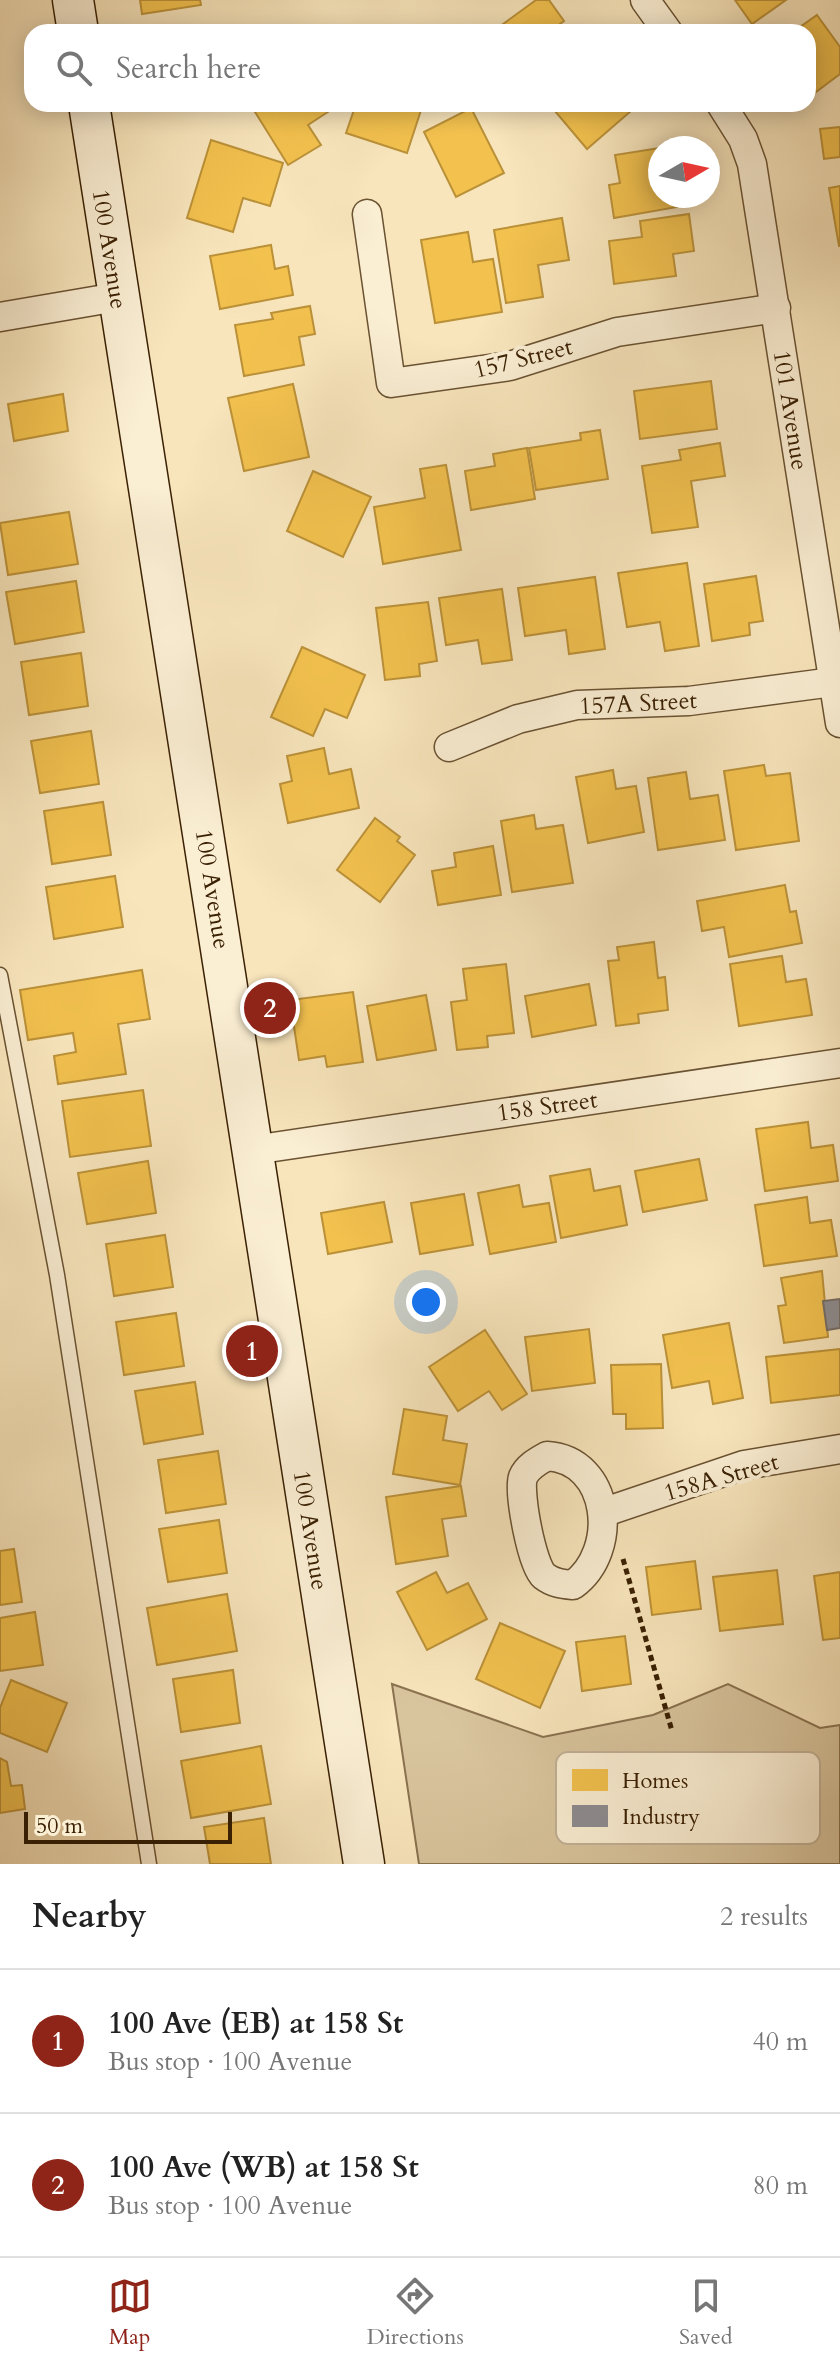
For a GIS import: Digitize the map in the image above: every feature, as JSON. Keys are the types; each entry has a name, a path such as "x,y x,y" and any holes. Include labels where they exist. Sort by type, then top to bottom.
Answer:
{"main road":[{"path":"73,0 77,24"},
{"name":"100 Avenue","path":"90,112 364,1864"}],"street":[{"path":"645,0 662,24"},
{"name":"101 Avenue","path":"726,112 743,139 752,164 840,723"},
{"name":"157 Street","path":"367,214 391,383 510,366 617,332 776,308"},
{"path":"0,317 117,297"},
{"name":"157A Street","path":"449,747 518,719 577,705 689,701 833,682"},
{"name":"158 Street","path":"254,1150 840,1063"},
{"name":"158A Street","path":"605,1512 744,1465 840,1449"}],"lane":[{"path":"0,975 57,1275 149,1864"}],"path":[{"path":"621,1552 672,1731"}],"shaded area":[{"path":"392,1684 543,1737 653,1715 728,1684 820,1728 840,1725 840,1864 419,1864"}],"building: Homes":[{"path":"140,0 200,0 201,5 142,14"},
{"path":"536,0 549,0 564,21 560,24 503,24"},
{"path":"735,0 786,0 752,24"},
{"path":"817,15 840,47 840,74 816,92 816,24 804,24"},
{"path":"255,112 328,112 308,125 321,145 288,165"},
{"path":"353,112 420,112 407,153 346,133"},
{"path":"463,112 473,112 504,173 456,197 424,132"},
{"path":"556,112 630,112 587,149"},
{"path":"840,127 840,157 824,159 820,129"},
{"path":"211,140 283,163 270,206 243,198 233,232 187,218"},
{"path":"648,150 648,208 671,208 614,218 609,185 620,183 615,155"},
{"path":"840,186 840,246 839,246 829,188"},
{"path":"689,214 694,251 673,254 676,276 614,284 609,241 642,237 640,221"},
{"path":"562,218 569,260 538,265 543,297 506,303 494,230"},
{"path":"468,232 473,262 493,259 502,312 435,323 421,240"},
{"path":"271,245 275,269 288,266 293,295 220,309 210,256"},
{"path":"310,306 315,334 299,337 304,365 244,376 235,325 273,319 271,313"},
{"path":"711,381 717,429 640,439 634,391"},
{"path":"293,384 309,457 244,471 228,398"},
{"path":"63,394 68,431 14,441 8,404"},
{"path":"600,430 608,479 536,490 529,448 581,440 580,433"},
{"path":"720,443 725,476 691,481 698,527 652,533 642,466 681,460 679,450"},
{"path":"527,448 535,499 471,510 465,471 495,466 493,454"},
{"path":"446,465 461,550 383,564 374,507 425,498 420,469"},
{"path":"313,471 371,497 343,557 287,531"},
{"path":"69,512 78,564 8,575 0,523"},
{"path":"687,563 699,646 665,651 660,622 627,627 618,573"},
{"path":"756,576 763,621 749,623 750,635 712,641 704,584"},
{"path":"595,577 605,649 569,654 566,630 525,636 518,588"},
{"path":"76,581 84,632 15,644 6,592"},
{"path":"502,589 512,660 482,664 478,640 446,645 439,598"},
{"path":"428,602 437,661 419,664 420,676 385,680 376,608"},
{"path":"302,647 365,675 347,718 325,709 313,736 271,717"},
{"path":"81,653 88,706 29,715 21,662"},
{"path":"91,731 99,784 40,793 31,741"},
{"path":"324,748 329,774 351,769 359,808 288,823 280,784 292,781 287,756"},
{"path":"764,765 766,776 790,773 799,841 736,850 724,771"},
{"path":"613,770 616,789 636,786 644,832 588,843 576,777"},
{"path":"686,772 690,799 718,795 725,840 658,850 648,778"},
{"path":"103,802 111,855 52,864 44,811"},
{"path":"534,815 536,829 563,825 573,883 512,892 501,821"},
{"path":"375,818 400,837 397,841 415,855 380,902 337,870"},
{"path":"493,846 501,895 438,905 432,871 456,867 454,853"},
{"path":"115,876 123,927 54,939 46,887"},
{"path":"785,885 790,912 796,911 802,943 729,957 724,927 702,931 697,901"},
{"path":"654,942 658,978 665,977 668,1010 638,1014 639,1023 616,1026 608,961 619,960 617,947"},
{"path":"782,956 786,982 806,979 812,1015 739,1026 730,964"},
{"path":"506,964 514,1033 487,1036 488,1047 457,1050 451,1002 467,1000 463,969"},
{"path":"142,970 150,1019 118,1024 126,1074 58,1084 54,1056 76,1052 73,1033 28,1040 20,990"},
{"path":"589,984 596,1025 532,1037 525,996"},
{"path":"353,992 363,1062 327,1067 325,1056 299,1060 290,1000"},
{"path":"426,995 436,1050 377,1060 367,1006"},
{"path":"143,1090 151,1146 70,1157 62,1101"},
{"path":"808,1122 811,1148 833,1145 838,1181 765,1191 756,1129"},
{"path":"699,1159 707,1200 643,1212 635,1171"},
{"path":"148,1161 156,1213 87,1224 78,1173"},
{"path":"590,1169 594,1191 620,1186 627,1225 561,1238 550,1176"},
{"path":"519,1185 523,1207 549,1203 556,1242 490,1254 478,1193"},
{"path":"464,1194 473,1245 420,1254 411,1203"},
{"path":"807,1197 810,1223 831,1220 837,1256 764,1266 755,1205"},
{"path":"384,1202 392,1242 328,1254 321,1213"},
{"path":"165,1235 173,1287 114,1296 106,1244"},
{"path":"822,1271 828,1337 784,1343 778,1306 786,1305 781,1278"},
{"path":"176,1313 184,1366 124,1375 116,1322"},
{"path":"729,1323 743,1398 713,1404 709,1381 672,1388 663,1335"},
{"path":"589,1329 595,1383 532,1391 525,1337"},
{"path":"485,1330 527,1394 502,1410 489,1391 458,1411 429,1367"},
{"path":"840,1349 840,1395 771,1403 766,1357"},
{"path":"661,1364 663,1428 626,1429 626,1414 613,1414 611,1365"},
{"path":"195,1382 203,1434 144,1444 135,1391"},
{"path":"404,1409 447,1416 443,1440 467,1444 460,1485 393,1474"},
{"path":"218,1451 226,1504 166,1513 158,1460"},
{"path":"461,1486 466,1516 442,1519 448,1556 396,1564 386,1497"},
{"path":"219,1520 227,1573 168,1582 159,1529"},
{"path":"14,1549 22,1602 0,1605 0,1551"},
{"path":"695,1561 701,1609 652,1615 646,1567"},
{"path":"777,1570 783,1624 720,1631 713,1577"},
{"path":"436,1572 447,1593 468,1583 487,1619 427,1650 397,1592"},
{"path":"840,1572 840,1638 823,1640 814,1576"},
{"path":"227,1594 237,1651 157,1665 147,1608"},
{"path":"35,1612 43,1665 0,1671 0,1618"},
{"path":"500,1623 565,1651 540,1708 476,1679"},
{"path":"625,1636 631,1684 582,1691 576,1642"},
{"path":"233,1670 240,1723 181,1732 173,1679"},
{"path":"11,1680 67,1703 47,1752 0,1733 0,1708"},
{"path":"261,1746 271,1804 191,1818 181,1761"},
{"path":"0,1758 7,1762 11,1786 22,1785 25,1809 0,1813"},
{"path":"264,1818 271,1864 210,1864 204,1827"}],"building: Industry":[{"path":"840,1299 840,1328 827,1330 823,1301"}],"place":[{"name":"100 Ave (WB) at 158 St","path":"270,1008"},
{"name":"100 Ave (EB) at 158 St","path":"252,1351"}]}
